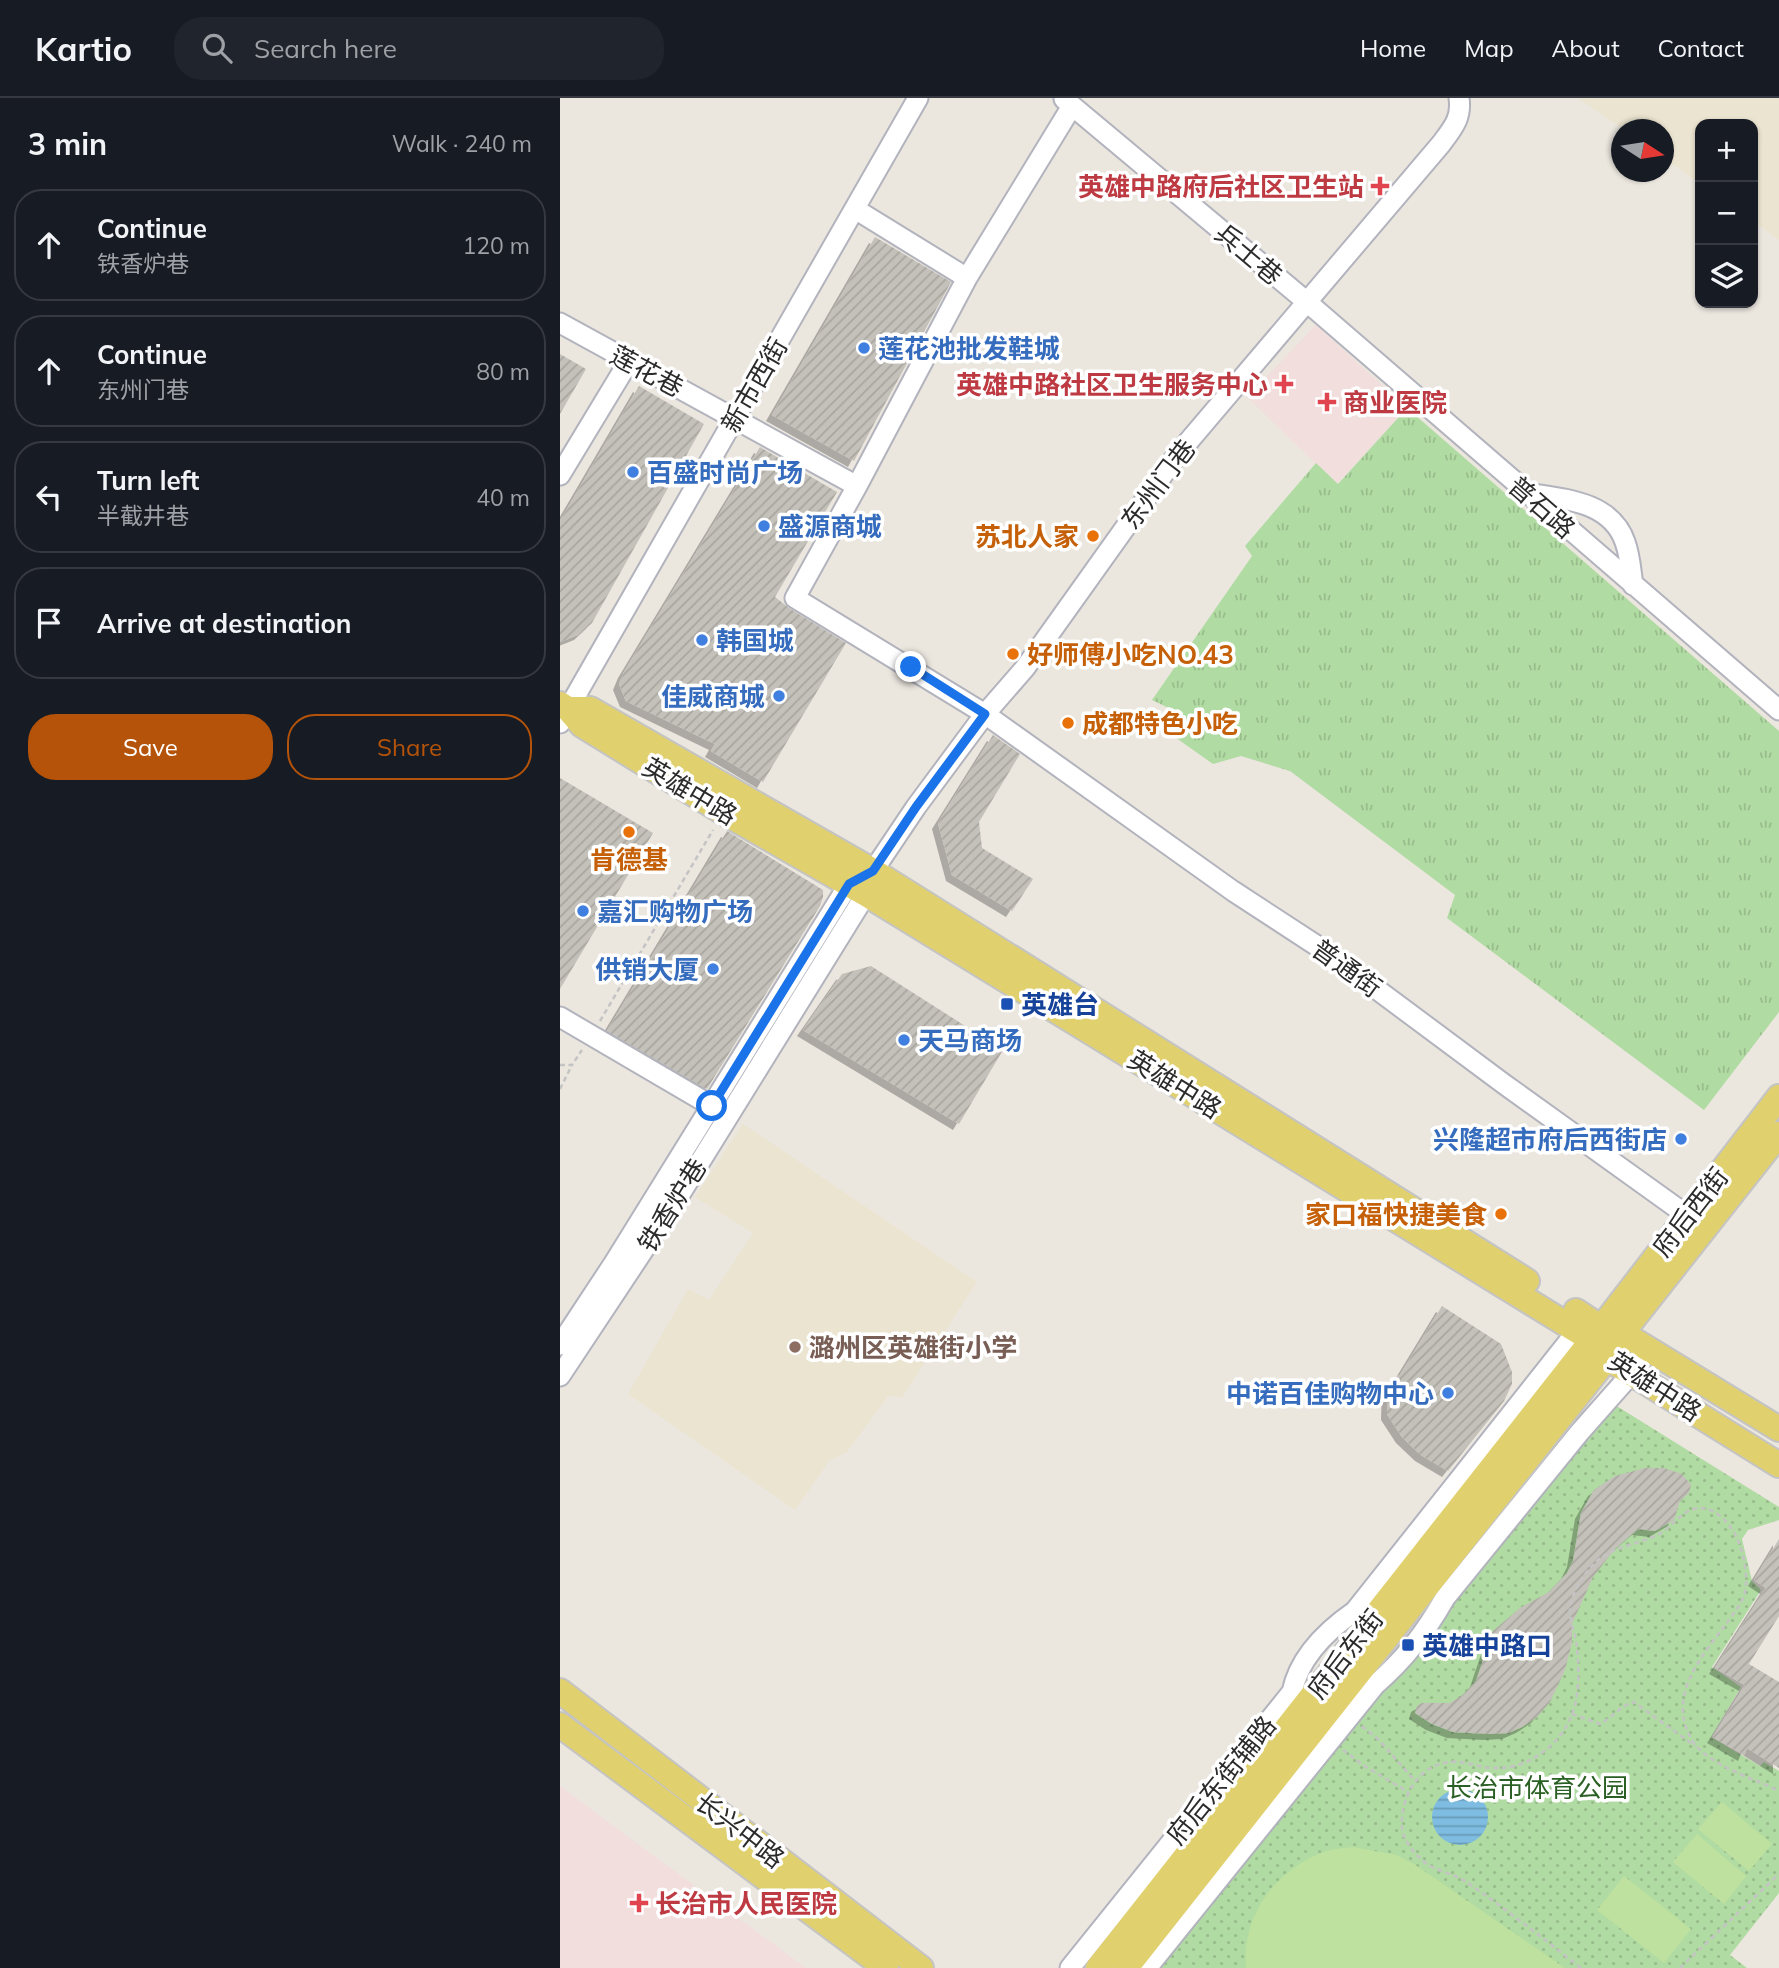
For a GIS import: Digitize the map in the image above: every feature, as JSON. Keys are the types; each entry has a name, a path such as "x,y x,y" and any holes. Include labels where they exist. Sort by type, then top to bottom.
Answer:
{"main road":[{"name":"英雄中路","path":"563,712 590,709 862,883 1600,1338 1632,1373 1779,1465"},
{"name":"英雄中路","path":"563,712 723,813 862,883"},
{"name":"府后西街","path":"1696,1222 1779,1097"},
{"name":"府后西街","path":"1600,1338 1696,1222 1779,1134"},
{"name":"英雄中路","path":"1600,1338 1648,1349 1779,1429"},
{"name":"府后东街","path":"1098,1968 1600,1338"},
{"name":"府后东街","path":"1126,1968 1600,1338"},
{"name":"长兴中路","path":"560,1691 921,1968"},
{"name":"长兴中路","path":"560,1725 886,1968"}],"street":[{"name":"新市西街","path":"563,712 919,98"},
{"path":"857,486 967,278 1067,102"},
{"name":"兵士巷","path":"1067,102 1307,302"},
{"name":"东州门巷","path":"862,883 985,714 1025,668 1177,455 1441,144 1457,123 1460,104"},
{"path":"855,209 967,278"},
{"name":"普石路","path":"1307,302 1779,710"},
{"name":"莲花巷","path":"560,323 857,486"},
{"path":"560,475 629,361"},
{"name":"普通街","path":"857,486 794,598 985,714 1233,891 1328,953 1696,1222"},
{"path":"1526,492 1584,503 1606,515 1625,541 1633,585"},
{"name":"铁香炉巷","path":"560,1345 719,1112 862,883"},
{"path":"560,1017 719,1112"},
{"name":"铁香炉巷","path":"560,1376 674,1204 719,1112"},
{"name":"府后东街辅路","path":"1070,1968 1292,1692 1296,1673 1330,1628 1354,1611 1600,1338"},
{"path":"1147,1968 1375,1685 1401,1662 1429,1627 1445,1598 1579,1433 1632,1373 1648,1349"}],"path":[{"path":"560,1090 572,1065 723,813"},
{"path":"560,1065 572,1065"},
{"path":"1581,1968 1466,1882 1424,1862 1412,1850 1403,1833 1402,1812 1408,1792 1415,1781 1436,1765 1451,1762 1496,1769 1511,1767 1548,1749 1572,1714 1576,1699 1577,1645 1569,1612 1571,1601 1585,1574 1604,1555 1667,1530 1683,1514 1695,1508 1718,1514 1736,1534 1741,1547 1745,1584 1740,1603 1690,1674 1685,1692 1685,1721 1698,1748"},
{"path":"1572,1714 1600,1724 1609,1720 1627,1704 1634,1702 1739,1774 1779,1791"},
{"path":"1350,1716 1379,1740 1415,1781"},
{"path":"1330,1741 1363,1766 1408,1792"},
{"path":"1680,1968 1779,1874"}],"shaded area":[{"path":"1578,98 1779,98 1779,240 1758,225 1758,119 1695,119 1695,180 1674,165 1674,119 1611,121"},
{"name":"商业医院","path":"1316,325 1407,408 1337,484 1247,397"},
{"name":"潞州区英雄街小学","path":"743,1124 977,1282 902,1397 888,1396 847,1452 830,1460 795,1510 628,1394 688,1289 709,1300 753,1233 695,1197"},
{"name":"长治市人民医院","path":"560,1786 631,1839 806,1968 560,1968"}],"green space":[{"path":"1407,408 1779,731 1779,1012 1704,1110 1447,918 1455,895 1290,771 1241,756 1213,764 1162,728 1175,711 1152,700 1252,556 1245,546 1316,463 1338,484"},
{"name":"长治市体育公园","path":"1615,1405 1779,1507 1779,1520 1748,1530 1742,1539 1752,1581 1761,1590 1712,1667 1741,1687 1711,1737 1760,1766 1764,1762 1779,1771 1779,1893 1730,1955 1747,1968 1156,1968 1440,1613"},
{"path":"1722,1802 1772,1844 1749,1871 1698,1829"},
{"path":"1697,1834 1746,1876 1724,1904 1673,1862"},
{"path":"1353,1847 1396,1855 1414,1864 1565,1968 1246,1968 1249,1931 1264,1898 1276,1884 1304,1861 1321,1853"},
{"path":"1624,1876 1691,1929 1664,1963 1597,1910"}],"water":[{"path":"1460,1789 1471,1791 1480,1797 1486,1806 1486,1828 1480,1837 1471,1843 1460,1845 1449,1843 1440,1837 1434,1828 1432,1817 1434,1806 1440,1797 1449,1791"}],"building":[{"name":"莲花池批发鞋城","path":"875,237 951,282 854,461 772,415"},
{"path":"560,354 586,369 560,414"},
{"name":"百盛时尚广场","path":"639,386 704,424 592,623 580,634 560,642 560,521"},
{"path":"760,447 837,492 775,597 846,643 763,782 711,751 715,744 626,701 619,684"},
{"path":"993,735 1020,754 979,822 982,848 1033,879 1012,911 952,875 938,823"},
{"name":"嘉汇购物广场","path":"560,778 653,833 560,989"},
{"name":"供销大厦","path":"727,831 823,890 823,897 707,1089 607,1031"},
{"name":"天马商场","path":"871,966 1003,1050 959,1124 803,1030 842,974"},
{"name":"中诺百佳购物中心","path":"1442,1306 1501,1344 1512,1372 1512,1384 1504,1401 1448,1471 1421,1455 1402,1437 1387,1414 1388,1382 1400,1375"},
{"path":"1645,1468 1664,1468 1682,1474 1691,1485 1689,1493 1680,1501 1674,1520 1655,1531 1638,1529 1615,1549 1593,1577 1572,1624 1572,1643 1565,1670 1550,1702 1537,1717 1508,1733 1489,1734 1453,1732 1432,1724 1415,1713 1417,1706 1422,1703 1450,1703 1464,1694 1476,1681 1493,1631 1520,1608 1549,1592 1567,1573 1573,1561 1581,1513 1594,1490 1615,1476"},
{"path":"1779,1539 1779,1616 1749,1664 1779,1682 1779,1768 1747,1748 1744,1755 1713,1737 1745,1685 1715,1668 1766,1588 1754,1580"}],"place":[{"name":"英雄中路府后社区卫生站","path":"1380,186"},
{"name":"莲花池批发鞋城","path":"864,348"},
{"name":"英雄中路社区卫生服务中心","path":"1284,384"},
{"name":"商业医院","path":"1327,402"},
{"name":"百盛时尚广场","path":"633,472"},
{"name":"盛源商城","path":"764,526"},
{"name":"苏北人家","path":"1093,536"},
{"name":"韩国城","path":"702,640"},
{"name":"好师傅小吃NO.43","path":"1013,654"},
{"name":"佳威商城","path":"779,696"},
{"name":"成都特色小吃","path":"1068,723"},
{"name":"肯德基","path":"629,832"},
{"name":"嘉汇购物广场","path":"583,911"},
{"name":"供销大厦","path":"713,969"},
{"name":"英雄台","path":"1007,1004"},
{"name":"天马商场","path":"904,1040"},
{"name":"兴隆超市府后西街店","path":"1681,1139"},
{"name":"家口福快捷美食","path":"1501,1214"},
{"name":"潞州区英雄街小学","path":"795,1347"},
{"name":"中诺百佳购物中心","path":"1448,1393"},
{"name":"英雄中路口","path":"1408,1645"},
{"name":"长治市人民医院","path":"639,1903"}],"route":[{"path":"712,1106 849,884 873,871 916,807 985,714 911,667"}]}
